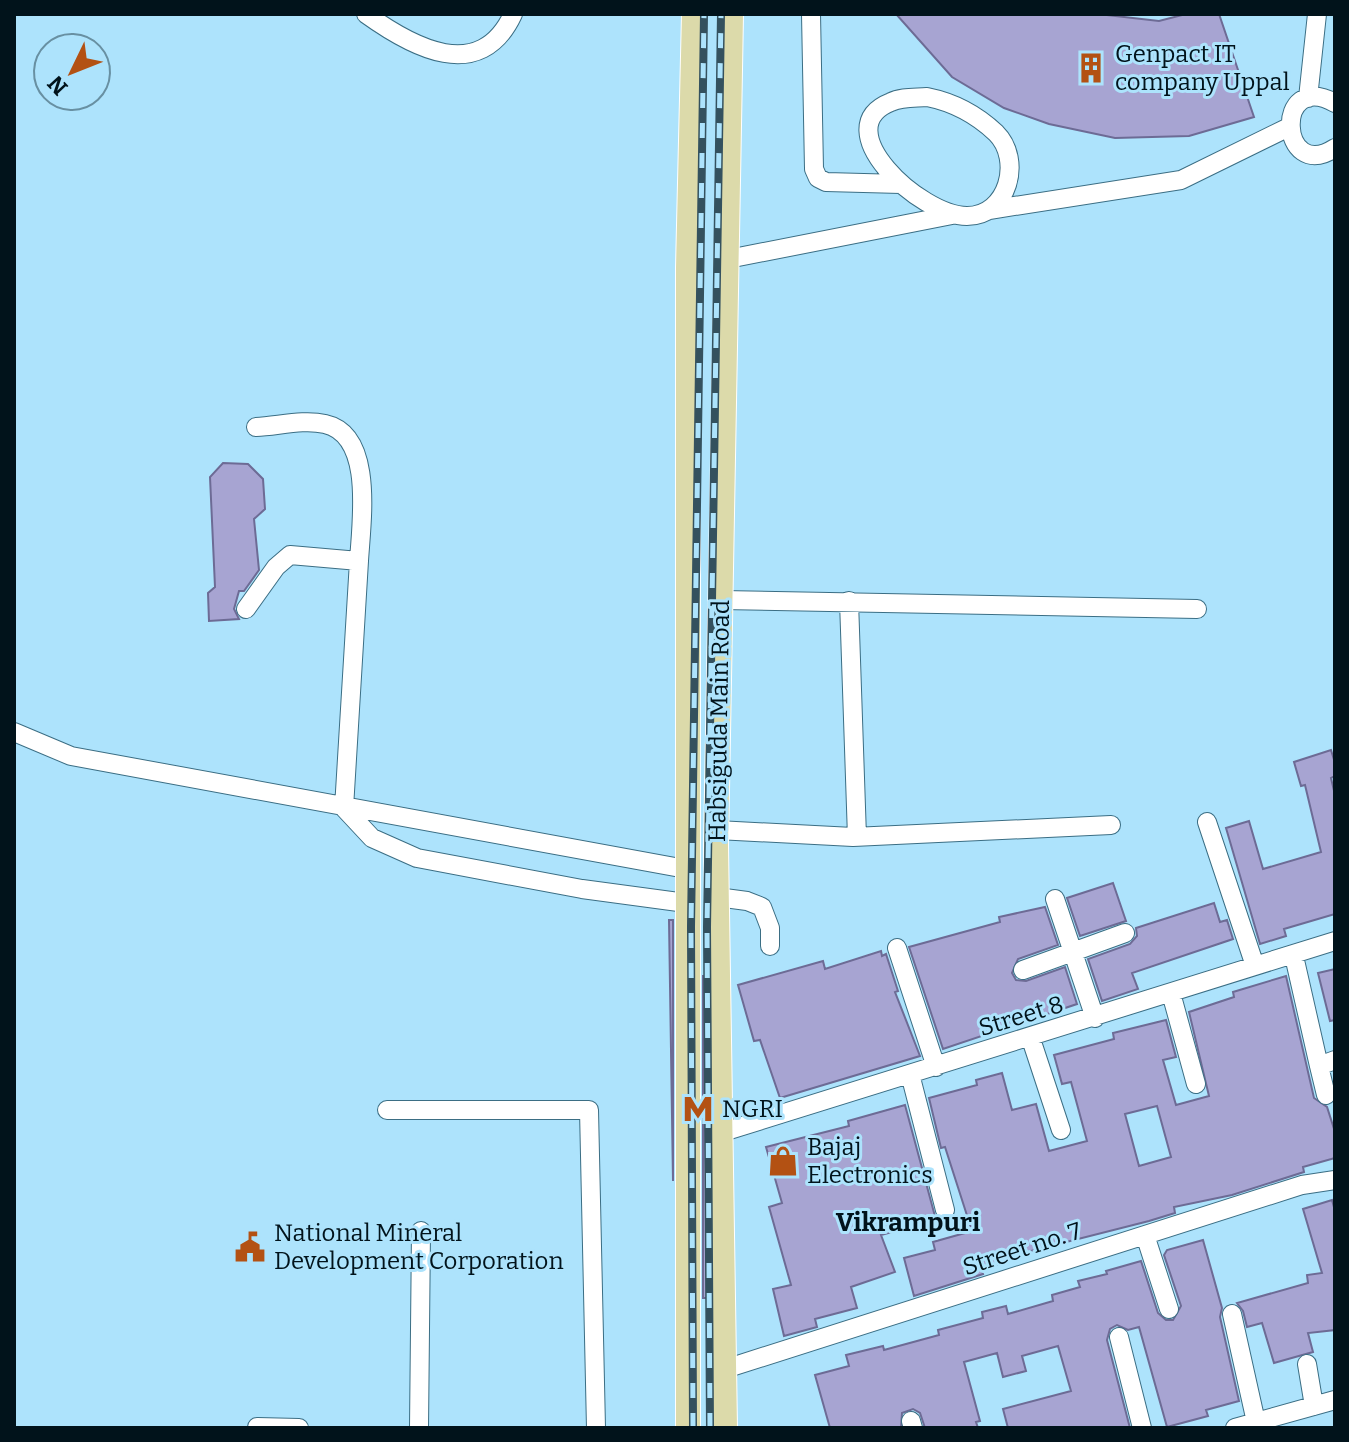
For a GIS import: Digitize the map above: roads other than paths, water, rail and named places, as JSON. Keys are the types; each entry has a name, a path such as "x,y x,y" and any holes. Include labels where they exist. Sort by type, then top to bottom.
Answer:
{"main road":[{"name":"Habsiguda Main Road","path":"725,1428 717,830 731,14"},
{"name":"Habsiguda Main Road","path":"688,1428 688,268 693,17"},
{"path":"688,268 728,266"}],"street":[{"path":"366,14 413,43 436,53 456,55 492,42 513,14"},
{"path":"811,14 814,169 818,178 826,182 901,184"},
{"path":"1308,98 1317,14"},
{"path":"952,215 913,195 875,152 868,132 876,113 889,102 927,97 950,102 997,134 1005,146 1009,173 1001,201 989,210"},
{"path":"1334,150 1323,154 1304,151 1291,137 1289,127 1294,109 1308,98 1317,97 1335,103"},
{"path":"728,266 952,215 972,216 989,210 1181,180 1289,127"},
{"path":"256,427 322,423 337,429 351,443 361,480 344,808 372,838 417,858 582,889 686,903"},
{"path":"246,609 276,567 290,555 359,561"},
{"path":"722,600 1197,609"},
{"path":"849,601 857,837"},
{"path":"14,732 71,756 686,869"},
{"path":"1207,822 1255,966"},
{"path":"717,830 857,837 1111,825"},
{"path":"717,897 747,901 762,907 770,928 770,946"},
{"path":"1055,899 1095,1018"},
{"path":"1023,970 1125,933"},
{"name":"Street 8","path":"720,1133 1031,1039 1335,941"},
{"path":"897,948 936,1067"},
{"path":"1294,956 1327,1063 1326,1095"},
{"path":"1171,993 1196,1084"},
{"path":"1031,1039 1061,1130"},
{"path":"910,1074 945,1210"},
{"path":"387,1110 589,1110 596,1428"},
{"name":"Street no. 7","path":"725,1369 1302,1185 1335,1180"},
{"path":"419,1428 421,1231"},
{"path":"1145,1235 1169,1309"},
{"path":"1232,1314 1256,1422"},
{"path":"1119,1337 1142,1428"},
{"path":"1307,1364 1314,1406"},
{"path":"1235,1428 1335,1400"},
{"path":"257,1427 299,1428"}],"railway":[{"path":"693,1428 691,927 704,14"},
{"path":"710,1428 707,927 721,14"}],"place":[{"name":"Genpact IT company Uppal","path":"1091,68"},
{"name":"NGRI","path":"698,1109"},
{"name":"Bajaj Electronics","path":"783,1161"},
{"name":"National Mineral Development Corporation","path":"250,1247"}],"district":[{"name":"Vikrampuri","path":"908,1222"}]}
